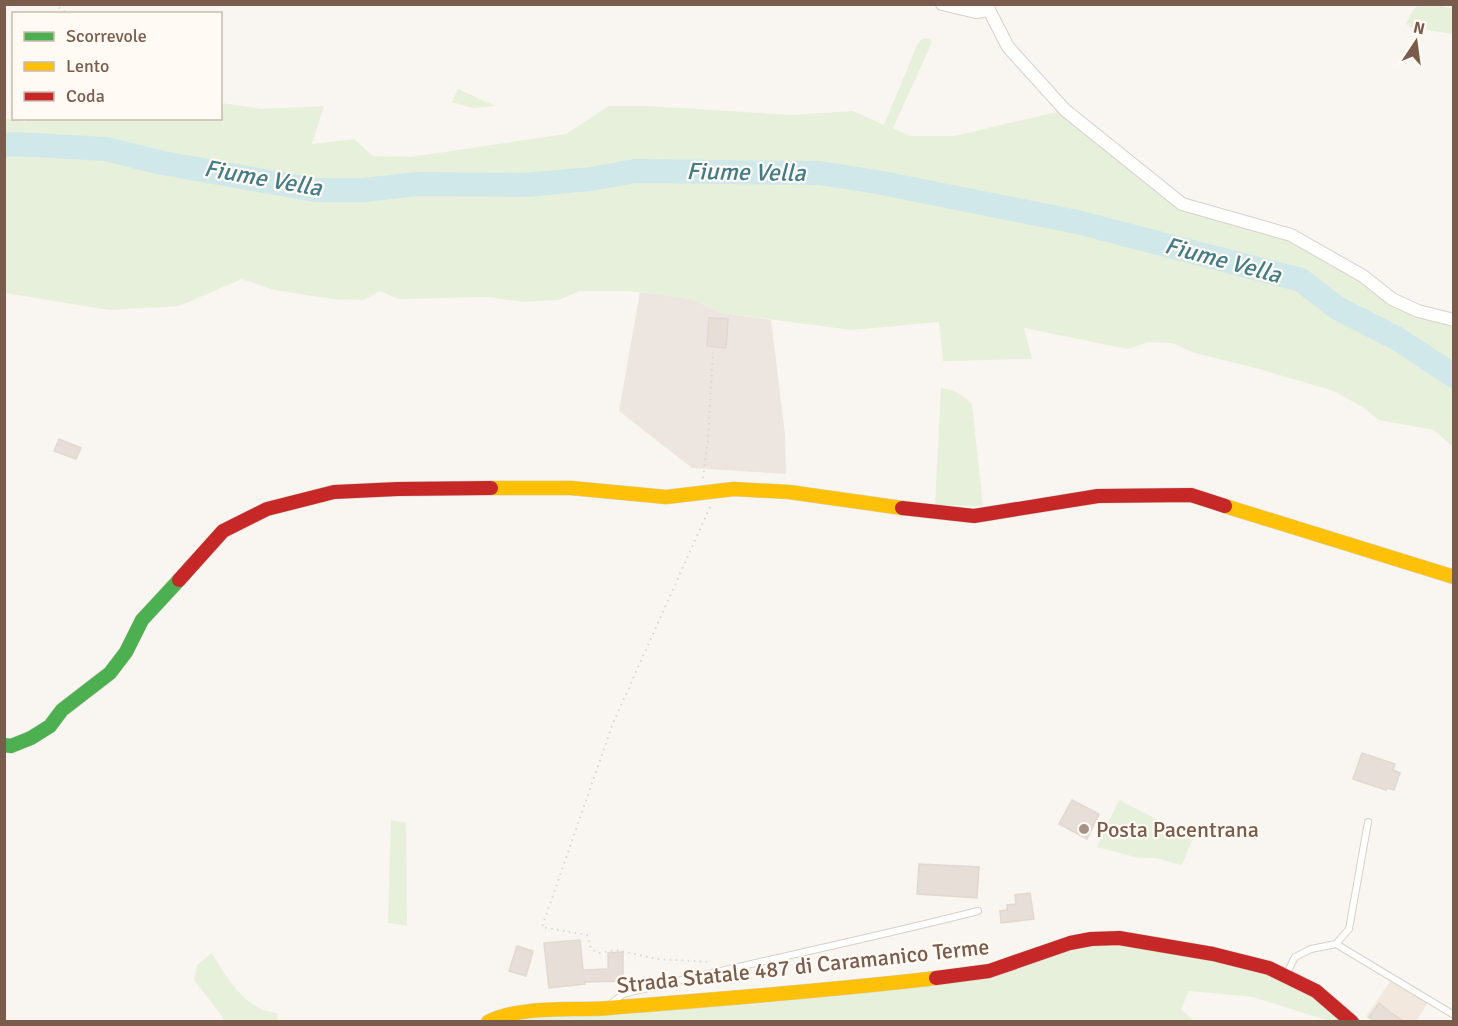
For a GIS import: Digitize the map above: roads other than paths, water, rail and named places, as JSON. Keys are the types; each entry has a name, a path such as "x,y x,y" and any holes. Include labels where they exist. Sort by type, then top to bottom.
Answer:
{"street":[{"path":"942,4 976,12 987,7 1008,47 1065,110 1182,204 1291,235 1362,276 1392,298 1418,311 1454,320"},
{"path":"4,745 10,746 31,738 50,726 62,710 110,673 126,652 142,620 223,531 267,509 334,492 398,489 571,488 666,497 734,489 789,492 898,508 974,516 1098,496 1191,495 1454,577"},
{"name":"Strada Statale 487 di Caramanico Terme","path":"488,1022 500,1016 531,1012 606,1008 918,980 989,971 1070,944 1091,939 1119,938 1213,954 1269,968 1316,991 1352,1022"}],"lane":[{"path":"1285,976 1295,957 1311,950 1336,944 1349,929 1368,822"},
{"path":"606,1008 623,994 978,911"},
{"path":"1336,944 1454,1015"}],"waterway":[{"name":"Fiume Vella","path":"4,145 106,149 162,163 316,190 364,190 417,184 525,185 591,179 635,171 819,173 877,182 1077,222 1301,280 1337,308 1396,338 1454,376"}],"place":[{"name":"Posta Pacentrana","path":"1084,829"}]}
